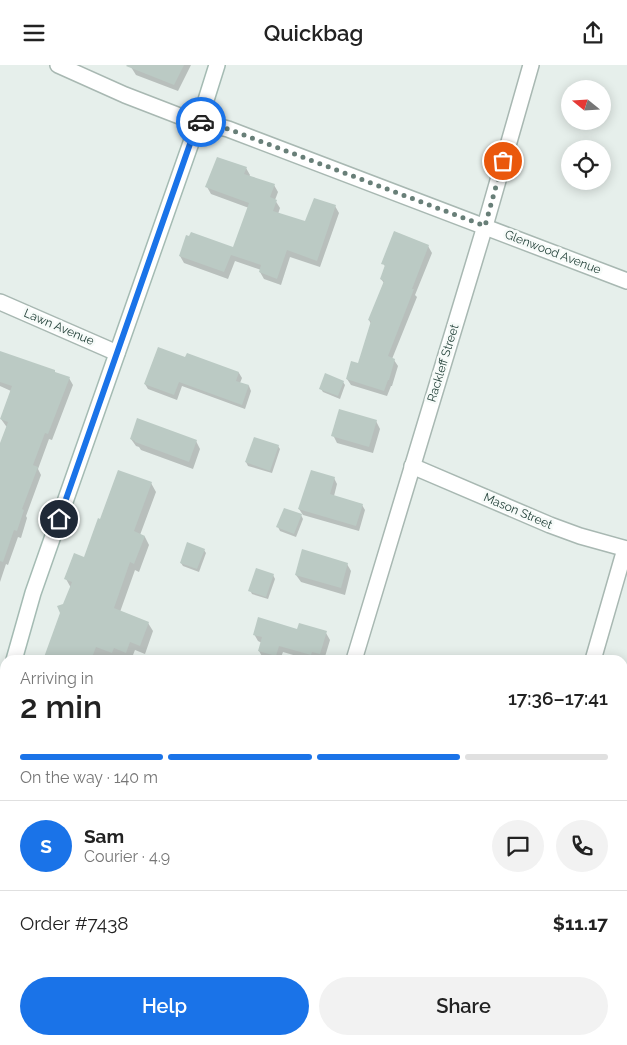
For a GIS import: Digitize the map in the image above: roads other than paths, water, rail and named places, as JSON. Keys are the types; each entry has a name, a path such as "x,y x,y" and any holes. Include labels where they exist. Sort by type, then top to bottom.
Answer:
{"street":[{"name":"Glenwood Avenue","path":"58,65 125,95 182,117 228,129 627,281"},
{"path":"15,655 33,593 217,65"},
{"name":"Rackleff Street","path":"355,655 485,226 531,65"},
{"name":"Lawn Avenue","path":"0,302 117,353"},
{"name":"Mason Street","path":"412,466 550,525 626,549"},
{"path":"594,655 626,549"}]}
